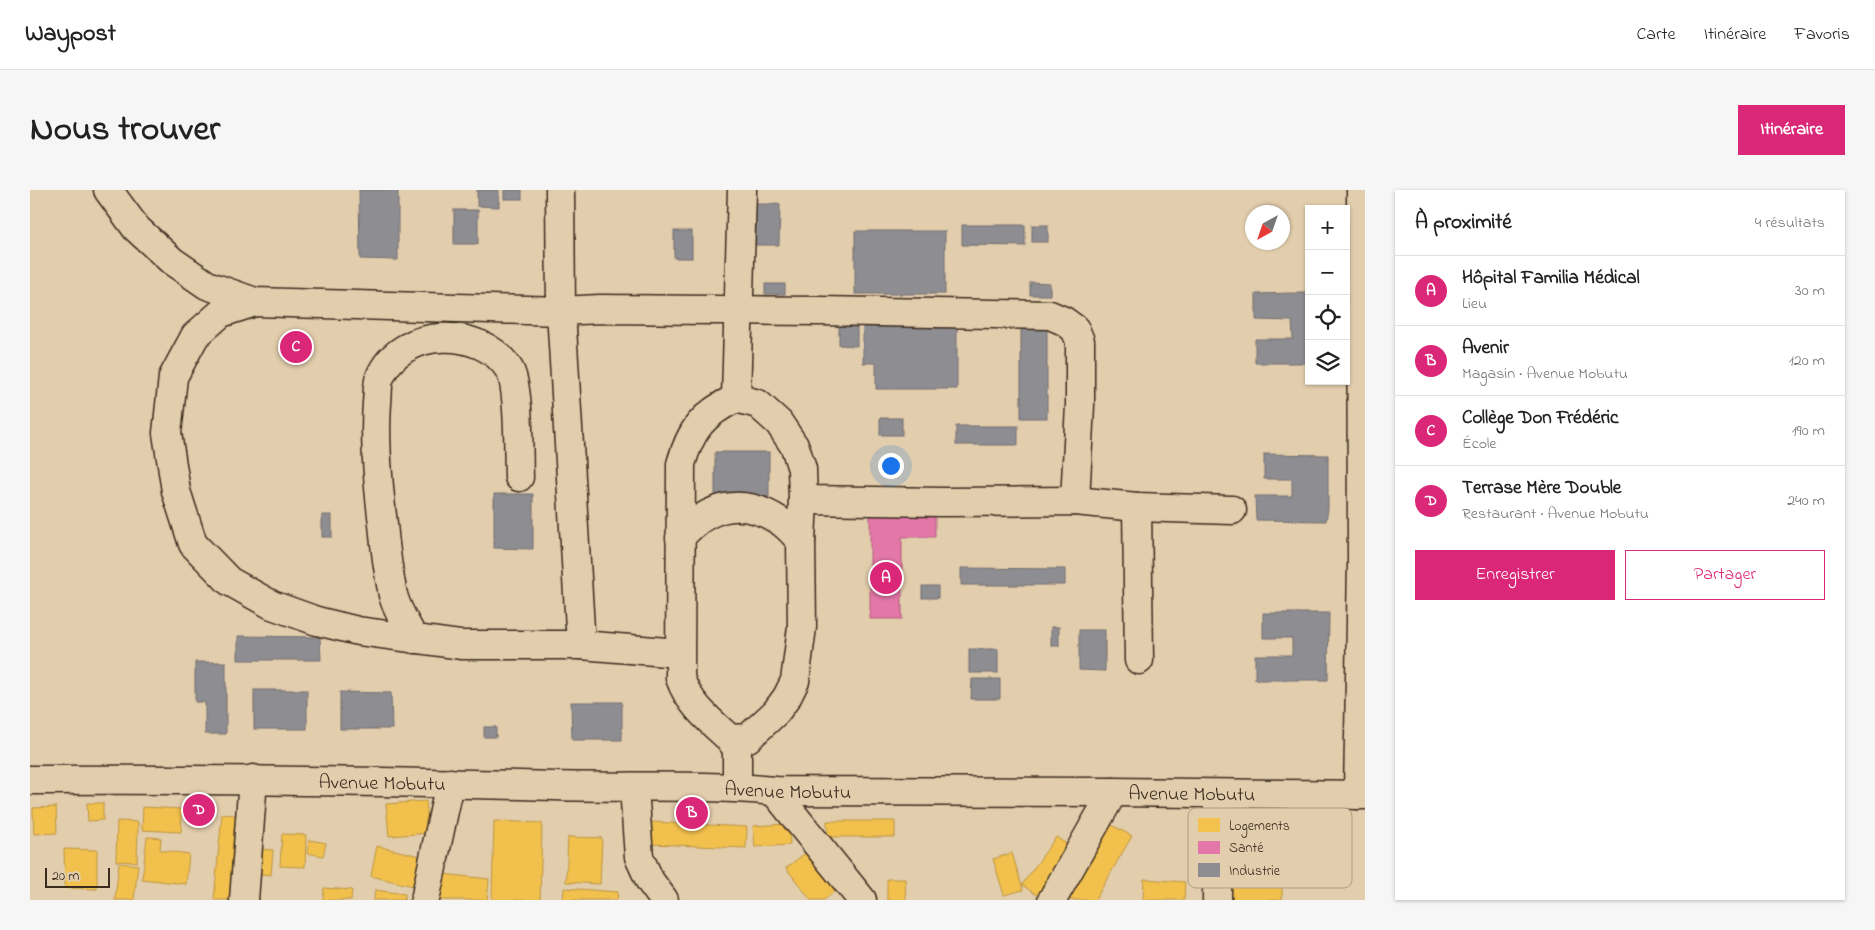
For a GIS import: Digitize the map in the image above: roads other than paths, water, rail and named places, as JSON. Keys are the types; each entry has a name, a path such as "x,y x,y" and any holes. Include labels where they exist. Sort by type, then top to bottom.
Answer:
{"street":[{"path":"108,190 136,228 172,261 207,285 255,302 561,311 600,309 1050,315 1064,321 1075,329 1080,341 1080,405 1075,501"},
{"path":"560,190 561,311 581,645"},
{"path":"736,398 742,190"},
{"path":"1361,190 1361,795"},
{"path":"255,302 221,313 195,336 174,377 167,433 176,491 193,544 229,580 272,605 316,621 358,631 461,645 581,645 679,653"},
{"path":"414,639 399,614 393,596 379,494 376,422 379,378 392,358 407,347 429,339 451,337 476,342 496,354 510,369 516,391 519,477"},
{"path":"736,398 758,404 779,422 795,447 802,469 803,500 801,541 802,628 795,681 787,697 776,712 738,742 694,705 684,690 680,678 679,653 681,464 687,442 701,422 718,407 736,398"},
{"path":"803,500 923,502 1075,501 1137,507 1232,510"},
{"path":"680,538 692,524 711,512 734,506 753,508 779,520 801,541"},
{"path":"1137,507 1139,660"},
{"path":"737,787 738,742"},
{"path":"244,900 253,779"},
{"name":"Avenue Mobutu","path":"30,780 253,779 634,788 737,787 774,791 1361,795"},
{"path":"424,900 450,783"},
{"path":"634,788 639,856 650,880 664,900"},
{"path":"774,791 862,900"},
{"path":"1052,900 1113,792"},
{"path":"1218,794 1218,808"}],"place":[{"name":"Collège Don Frédéric","path":"296,347"},
{"name":"Hôpital Familia Médical","path":"886,578"},
{"name":"Terrase Mère Double","path":"199,810"},
{"name":"Avenir","path":"692,813"}]}
